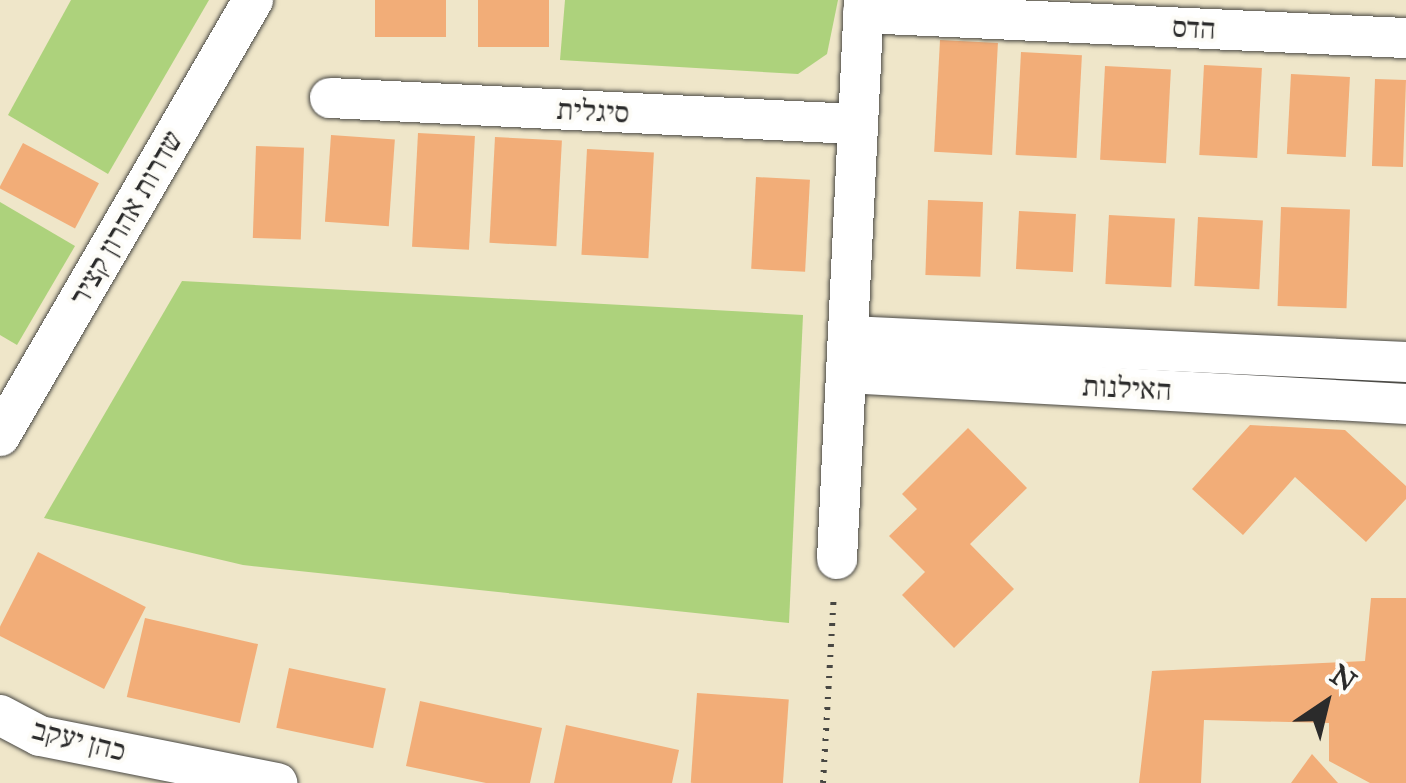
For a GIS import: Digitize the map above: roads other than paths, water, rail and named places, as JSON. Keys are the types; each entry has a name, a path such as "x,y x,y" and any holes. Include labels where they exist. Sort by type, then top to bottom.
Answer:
{"street":[{"name":"שדרות אהרון קציר","path":"0,436 254,0"},
{"name":"הדס","path":"863,7 1406,38"},
{"path":"837,559 863,7"},
{"name":"סיגלית","path":"330,98 855,124"},
{"name":"האילנות","path":"848,354 1406,362"},
{"name":"האילנות","path":"848,354 1406,404"},
{"name":"כהן יעקב","path":"0,715 40,736 277,783"}]}
